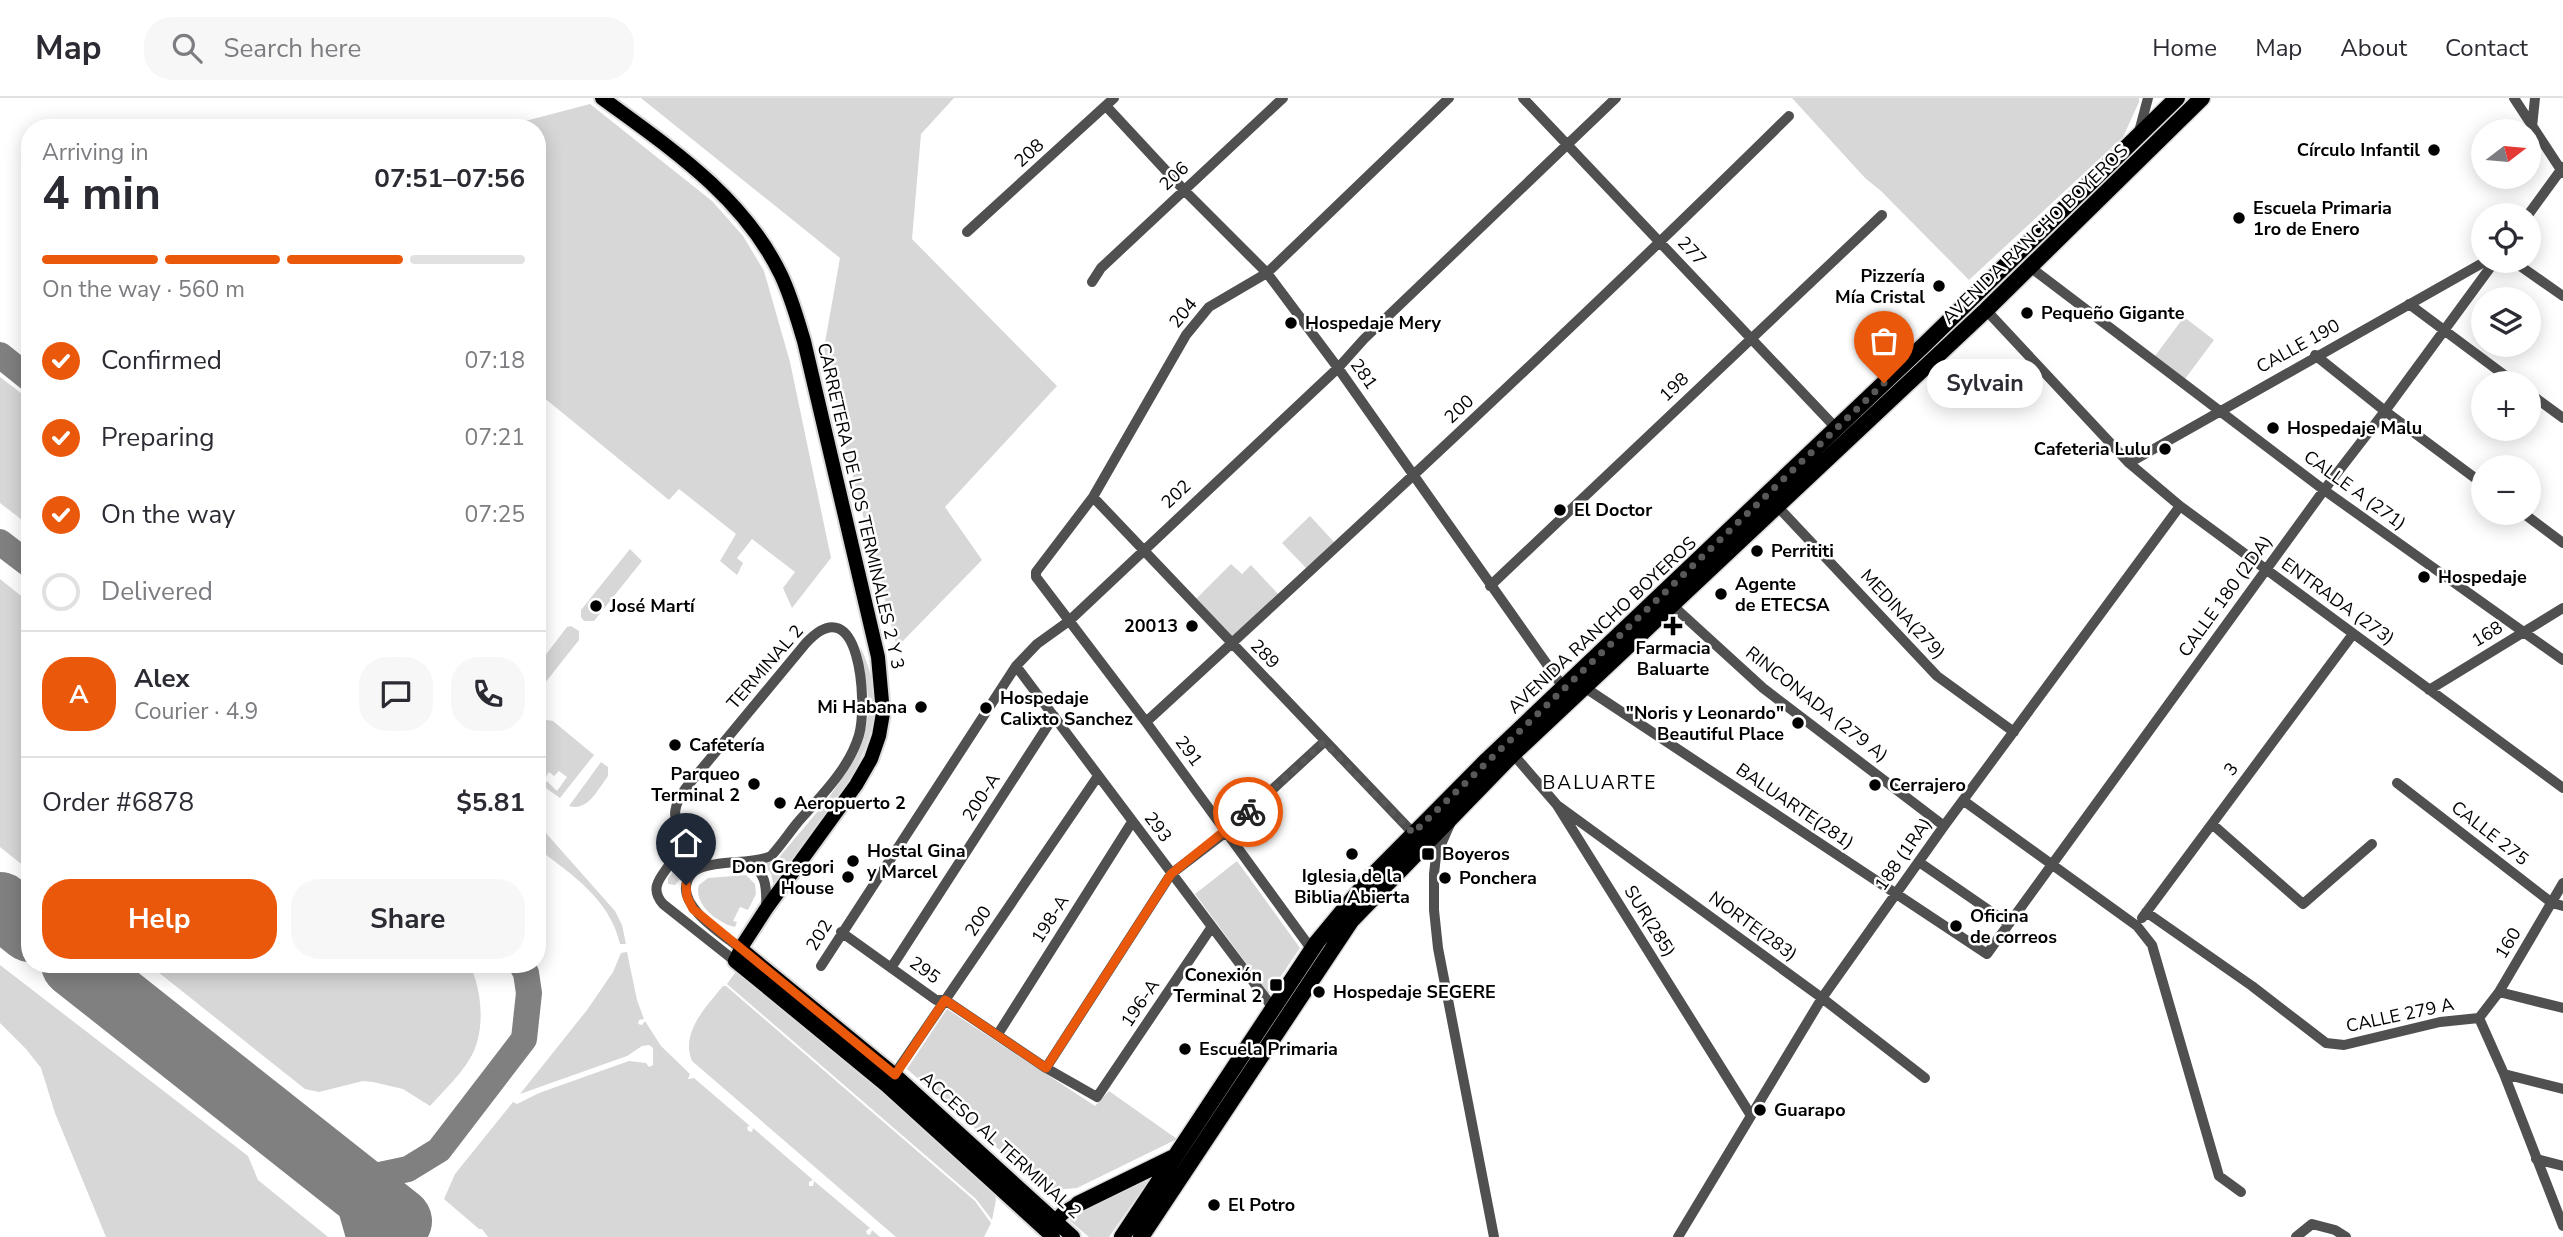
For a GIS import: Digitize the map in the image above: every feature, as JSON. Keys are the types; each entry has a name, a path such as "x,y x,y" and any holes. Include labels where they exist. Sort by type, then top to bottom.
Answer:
{"highway":[{"name":"AVENIDA RANCHO BOYEROS","path":"1122,1237 1312,950 1346,905 1413,833 1563,687 2177,98"},
{"name":"AVENIDA RANCHO BOYEROS","path":"1141,1237 1351,921 1513,754 1986,310 2202,98"},
{"path":"1078,1204 1175,1157"}],"main road":[{"name":"CARRETERA DE LOS TERMINALES 2 Y 3","path":"602,98 698,170 721,191 760,240 780,273 804,341 878,657 883,713 871,759 856,785 766,909 738,955"},
{"name":"ACCESO AL TERMINAL 2","path":"738,955 1036,1204 1049,1232"},
{"name":"ACCESO AL TERMINAL 2","path":"890,1080 1049,1232 1073,1237"},
{"path":"1036,1204 1078,1204"},
{"path":"1049,1232 1078,1204"}],"street":[{"name":"206","path":"1092,282 1101,268 1283,98"},
{"name":"204","path":"1035,574 1093,497 1186,335 1209,307 1267,273 1449,98"},
{"name":"277","path":"1522,98 1836,428"},
{"name":"202","path":"821,966 1016,666 1037,644 1069,621 1338,368 1364,339 1616,98"},
{"path":"2131,145 2142,125 2148,98"},
{"path":"2514,98 2527,119"},
{"path":"2533,119 2535,98"},
{"name":"281","path":"1110,102 1184,190 1267,273 1338,368 1563,687"},
{"name":"208","path":"967,232 1110,102"},
{"name":"200","path":"1146,722 1414,475 1660,243 1789,116"},
{"path":"2537,203 2562,170 2541,140"},
{"name":"198","path":"1490,586 1882,215"},
{"name":"CALLE A (271)","path":"2030,267 2324,490 2563,660"},
{"name":"CALLE 190","path":"2129,463 2315,355 2471,269"},
{"name":"CALLE 180 (2DA)","path":"1987,954 2266,569 2486,273"},
{"path":"2530,273 2563,296"},
{"path":"2409,304 2499,371"},
{"name":"ENTRADA (273)","path":"1986,310 2129,463 2180,506 2563,788"},
{"path":"2315,355 2471,475"},
{"path":"2541,402 2563,418"},
{"name":"289","path":"1093,497 1413,833"},
{"name":"188 (1RA)","path":"1678,1237 1822,998 1944,826 2180,506"},
{"name":"MEDINA(279)","path":"1778,507 1937,676 2014,733"},
{"path":"2539,525 2563,543"},
{"name":"291","path":"1035,574 1312,950"},
{"name":"RINCONADA (279 A)","path":"1672,606 1763,688 1944,826"},
{"name":"168","path":"2429,690 2563,608"},
{"name":"TERMINAL 2","path":"825,629 839,629 848,636 853,645 860,671 863,713 855,747 829,786 768,858 700,867 690,875 685,888 693,909 738,955 656,896 655,888 670,865 677,846 675,807 685,789 806,643 825,629"},
{"name":"3","path":"2137,926 2353,634"},
{"name":"293","path":"1016,666 1273,1008"},
{"name":"BALUARTE(281)","path":"1584,687 1987,954"},
{"name":"200-A","path":"891,968 1054,716"},
{"path":"1046,1068 1171,874 1226,832 1324,742"},
{"name":"SUR(285)","path":"1513,754 1557,805 1750,1114"},
{"name":"200","path":"890,1080 1098,776"},
{"name":"CALLE 275","path":"2397,783 2557,905"},
{"path":"1964,802 2137,926 2151,946 2219,1176 2241,1192"},
{"name":"NORTE(283)","path":"1557,805 1822,998 1925,1078"},
{"path":"1457,809 1436,856 1434,910 1438,948 1494,1237"},
{"name":"198-A","path":"998,1034 1132,822"},
{"path":"2212,824 2303,904 2372,844"},
{"path":"740,861 755,866 762,874 766,889 766,909"},
{"path":"1919,862 2009,924"},
{"name":"160","path":"2479,1018 2557,905 2563,884"},
{"name":"CALLE 279 A","path":"2146,912 2252,986 2326,1043 2344,1045 2440,1022 2479,1018 2504,1073 2563,1226"},
{"name":"196-A","path":"1097,1097 1211,928"},
{"name":"295","path":"841,932 936,1000 945,1000 1046,1068 1097,1097"},
{"path":"2499,992 2563,1008"},
{"path":"2504,1073 2563,1089"},
{"path":"2536,1159 2563,1166"},
{"path":"2296,1237 2312,1224 2335,1230 2346,1237"}],"shaded area":[{"path":"641,98 954,98 921,134 912,239 1057,386 945,507 982,560 897,647 840,426 824,348 840,258"},
{"path":"1792,98 2139,98 2139,102 2123,137 1969,280 1865,178"},
{"path":"590,104 712,201 743,236 764,271 790,362 831,558 792,608 783,588 795,572 752,539 737,558 743,563 737,575 720,561 736,534 679,489 669,500 546,399 546,119 532,119"},
{"path":"2184,317 2214,340 2185,379 2155,356"},
{"path":"0,377 21,393 21,519 0,503"},
{"path":"1310,516 1334,542 1307,569 1282,543"},
{"path":"630,549 642,561 594,621 584,621 581,610"},
{"path":"1231,564 1242,574 1251,565 1279,595 1233,639 1196,599"},
{"path":"0,579 21,596 21,864 0,847"},
{"path":"571,626 579,631 579,640 546,682 546,654 567,627"},
{"path":"860,646 874,693 870,734 841,793 774,887 771,874 764,864 778,859 835,789 858,751 868,710"},
{"path":"546,720 553,721 594,755 560,798 546,788 547,781 557,791 567,777 559,771 554,776 549,772 546,776"},
{"path":"601,762 608,767 608,776 596,793 582,806 569,806"},
{"path":"546,833 615,911 622,925 626,944 620,944 608,914 598,901 546,855"},
{"path":"698,841 704,842 703,850 675,885 668,884 668,878"},
{"path":"1237,861 1300,948 1269,994 1195,894"},
{"path":"746,875 755,884 756,894 748,910 740,907 733,921 737,922 735,927 708,912 700,899 699,885 708,878"},
{"path":"627,952 637,1000 644,1019 639,1020 638,1024 642,1025 645,1021 661,1046 690,1074 688,1079 694,1078 750,1126 747,1127 748,1131 752,1132 753,1128 813,1180 809,1182 809,1186 813,1186 814,1181 870,1228 866,1231 867,1234 870,1235 872,1230 880,1237 488,1237 482,1229 444,1199 455,1174 513,1102 517,1104 539,1093 629,1061 646,1063 649,1067 653,1065 653,1048 649,1045 642,1046 627,1056 520,1094 587,1010 613,972 621,953"},
{"path":"0,965 248,1156 258,1180 328,1237 106,1237 55,1113 41,1068 0,1023"},
{"path":"739,972 898,1102 994,1191 996,1200 992,1220 976,1199 727,984 735,973"},
{"path":"159,973 473,973 481,1012 478,1038 465,1066 430,1106 403,1089 373,1082 363,1081 319,1092 305,1089"},
{"path":"723,986 975,1201 991,1223 984,1237 896,1237 692,1061 689,1050 692,1030"},
{"path":"947,1009 1095,1106 1109,1091 1177,1139 1077,1188 1053,1190 1035,1181 907,1069"},
{"path":"1149,1180 1109,1237 1089,1237 1070,1221 1074,1211"}],"taxiway":[{"path":"0,355 21,372"},
{"path":"0,542 21,558"},
{"path":"320,1159 358,1176 375,1176 408,1169 439,1150 524,1039 529,993 526,973"},
{"path":"323,1162 345,1188 359,1237"}],"runway":[{"path":"0,905 21,922"},
{"path":"85,973 399,1221"}],"way so far":[{"path":"1248,812 1324,742 1413,833 1884,383"}],"place":[{"name":"Círculo Infantil","path":"2434,150"},
{"name":"Escuela Primaria 1ro de Enero","path":"2239,218"},
{"name":"Pizzería Mía Cristal","path":"1939,286"},
{"name":"Pequeño Gigante","path":"2027,313"},
{"name":"Hospedaje Mery","path":"1291,323"},
{"name":"Sylvain","path":"1884,383"},
{"name":"Hospedaje Malu","path":"2273,428"},
{"name":"Cafeteria Lulu","path":"2165,449"},
{"name":"El Doctor","path":"1560,510"},
{"name":"Perrititi","path":"1757,551"},
{"name":"Hospedaje","path":"2424,577"},
{"name":"Agente de ETECSA","path":"1721,594"},
{"name":"José Martí","path":"596,606"},
{"name":"20013","path":"1192,626"},
{"name":"Farmacia Baluarte","path":"1673,626"},
{"name":"Mi Habana","path":"921,707"},
{"name":"Hospedaje Calixto Sanchez","path":"986,708"},
{"name":"\"Noris y Leonardo\" Beautiful Place","path":"1798,723"},
{"name":"Cafetería","path":"675,745"},
{"name":"Parqueo Terminal 2","path":"754,784"},
{"name":"Cerrajero","path":"1875,785"},
{"name":"Aeropuerto 2","path":"780,803"},
{"name":"Iglesia de la Biblia Abierta","path":"1352,854"},
{"name":"Boyeros","path":"1428,854"},
{"name":"Hostal Gina y Marcel","path":"853,861"},
{"name":"Don Gregori House","path":"848,877"},
{"name":"Ponchera","path":"1445,878"},
{"name":"Oficina de correos","path":"1956,926"},
{"name":"Conexión Terminal 2","path":"1276,985"},
{"name":"Hospedaje SEGERE","path":"1319,992"},
{"name":"Escuela Primaria","path":"1185,1049"},
{"name":"Guarapo","path":"1760,1110"},
{"name":"El Potro","path":"1214,1205"}],"district":[{"name":"BALUARTE","path":"1600,782"}],"route":[{"path":"686,885 685,891 693,909 895,1075 945,1000 1046,1068 1171,874 1248,812"}]}
